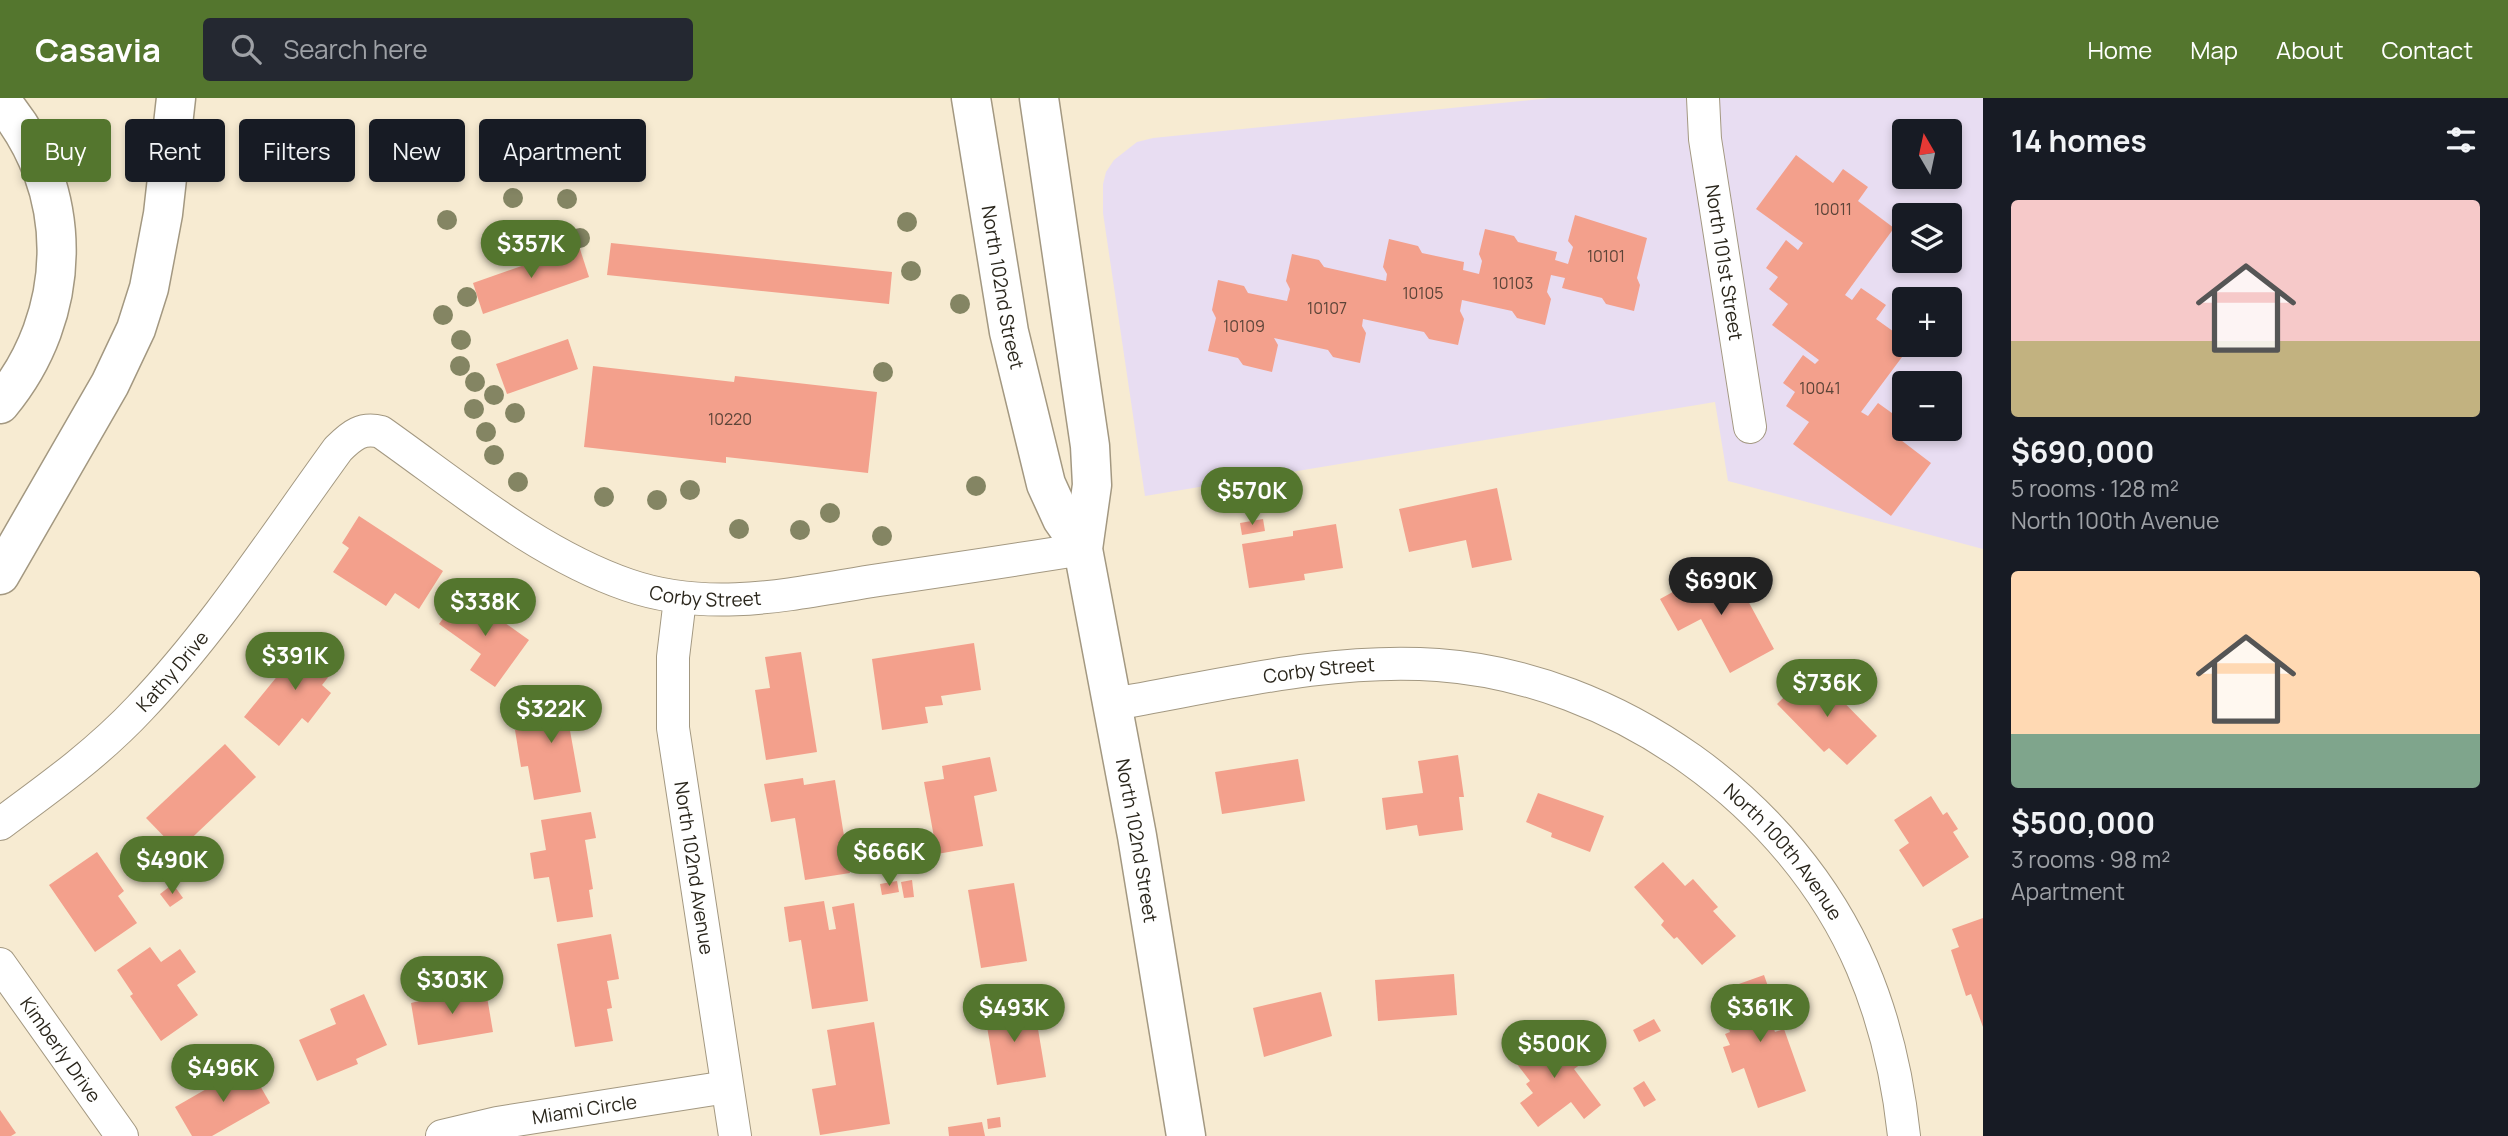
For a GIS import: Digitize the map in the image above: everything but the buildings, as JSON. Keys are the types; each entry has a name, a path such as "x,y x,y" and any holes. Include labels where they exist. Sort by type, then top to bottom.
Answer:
{"main road":[{"path":"0,575 110,384 136,329 149,288 163,214 176,98"},
{"name":"North 102nd Street","path":"971,98 1000,287 1034,434 1052,502 1083,549"},
{"name":"North 102nd Street","path":"1039,98 1090,446 1092,485 1083,549 1114,704 1186,1136"},
{"path":"0,100 16,121 41,170 51,201 57,241 54,291 48,318 27,366 0,404"}],"street":[{"name":"North 101st Street","path":"1703,98 1705,139 1750,427"},
{"name":"Corby Street","path":"369,429 382,432 524,531 570,559 629,585 680,599 754,599 1083,549"},
{"name":"Kathy Drive","path":"0,824 78,767 140,709 212,625 338,449 360,431 369,429"},
{"name":"North 102nd Avenue","path":"680,599 673,657 673,729 735,1136"},
{"name":"Corby Street","path":"1114,704 1356,667 1440,665 1527,681"},
{"name":"North 100th Avenue","path":"1527,681 1604,709 1667,744 1719,781 1782,844 1822,897 1862,967 1886,1035 1900,1099 1904,1136"},
{"name":"Kimberly Drive","path":"0,964 122,1136"},
{"name":"Miami Circle","path":"442,1136 497,1123 727,1087"}],"shaded area":[{"path":"1551,98 1983,98 1983,549 1728,481 1715,402 1145,496 1103,213 1103,184 1106,172 1114,160 1137,142 1153,138"}]}
